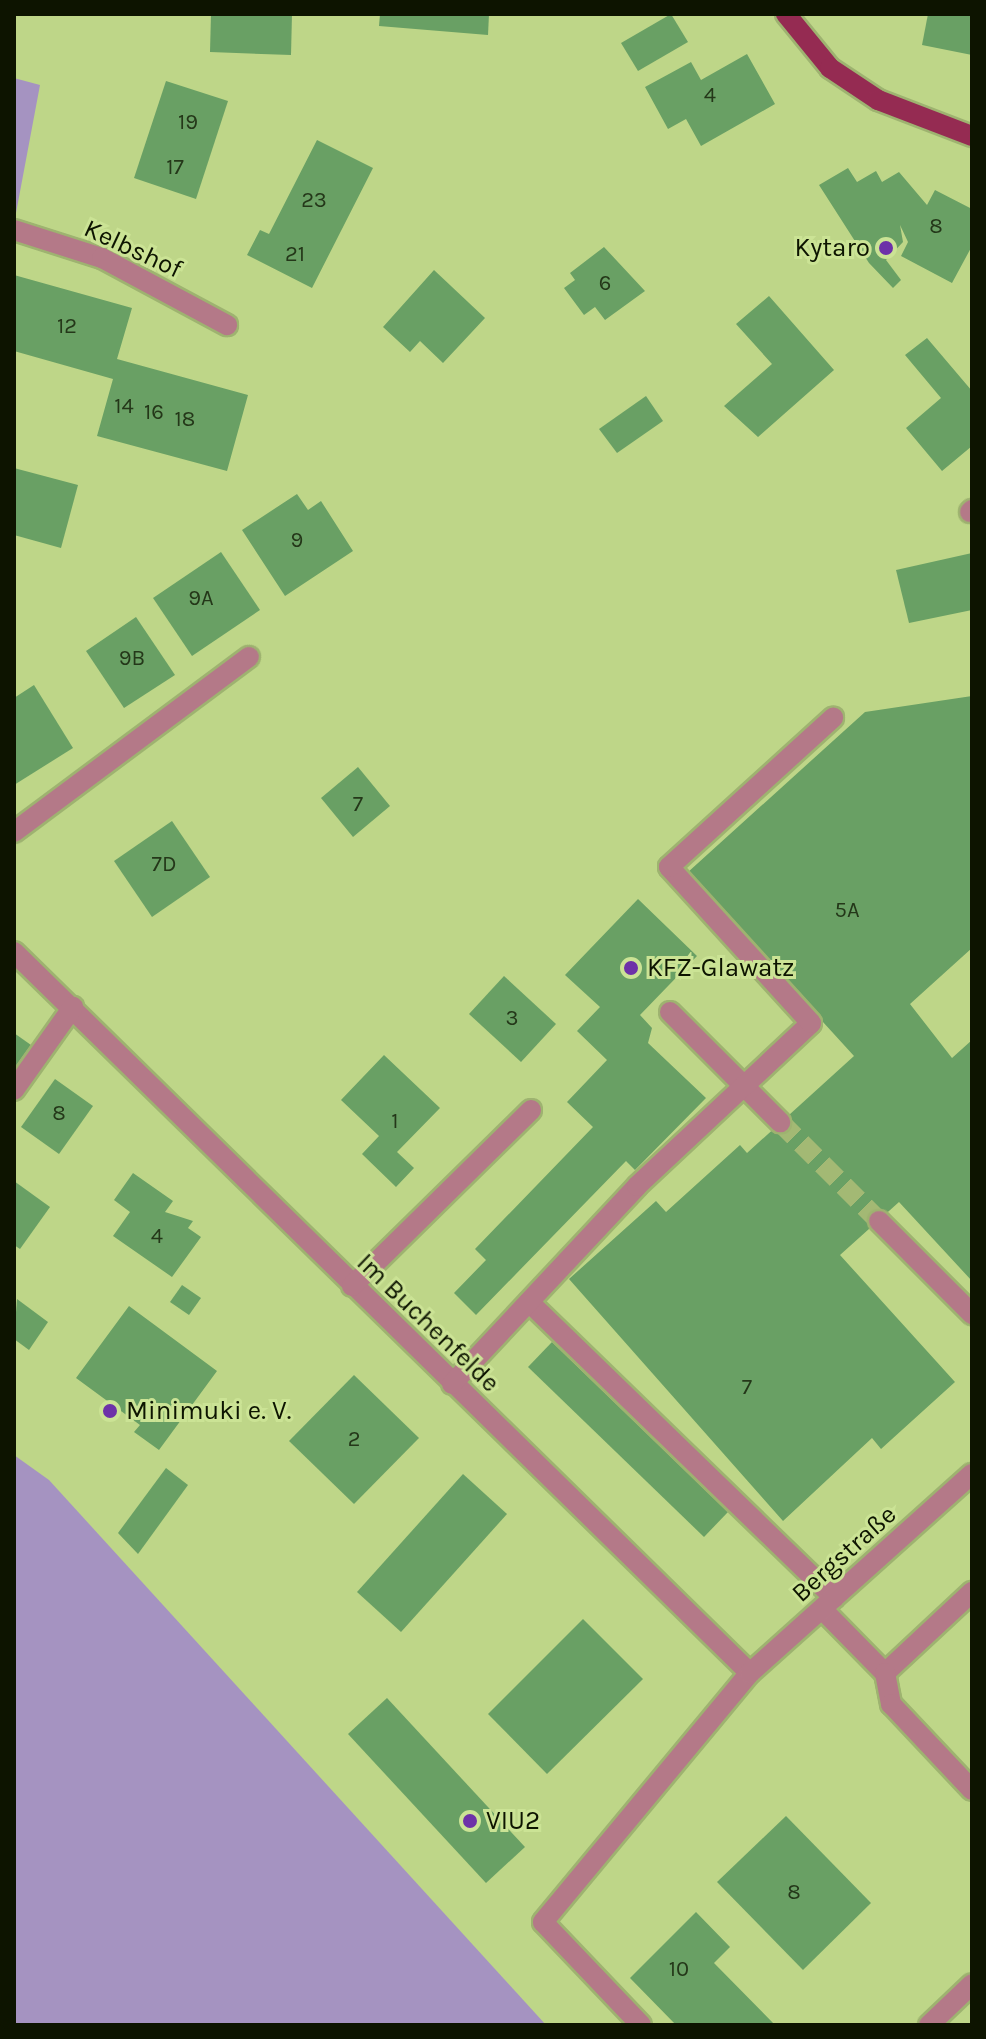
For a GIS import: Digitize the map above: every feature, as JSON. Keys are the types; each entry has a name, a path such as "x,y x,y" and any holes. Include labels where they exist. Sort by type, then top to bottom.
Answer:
{"main road":[{"path":"786,14 830,68 878,100 972,136"}],"street":[{"name":"Kelbshof","path":"14,230 102,258 227,325"},
{"path":"14,832 249,657"},
{"path":"452,1384 529,1302 811,1023 669,867 833,718"},
{"name":"Im Buchenfelde","path":"14,952 750,1673"},
{"path":"14,1090 73,1007"},
{"path":"670,1012 780,1122"},
{"path":"352,1286 531,1110"},
{"path":"879,1221 972,1314"},
{"path":"529,1302 828,1604 885,1673 891,1704 972,1790"},
{"name":"Bergstraße","path":"641,2025 543,1922 750,1673 968,1486"},
{"path":"885,1673 972,1592"},
{"path":"929,2025 972,1984"}],"shaded area":[{"path":"14,78 40,85 16,213 14,212"},
{"path":"14,1455 49,1480 546,2025 14,2025"}],"building":[{"path":"211,14 292,14 291,55 210,52"},
{"path":"380,14 489,14 488,35 379,26"},
{"path":"671,14 688,42 638,71 621,43"},
{"path":"928,14 972,14 972,55 922,45"},
{"path":"747,54 775,104 701,146 686,119 668,129 645,87 691,62 701,80"},
{"path":"166,81 228,101 196,199 134,178"},
{"path":"317,140 373,168 312,288 247,255 260,230 269,234"},
{"path":"848,168 857,182 876,171 882,182 899,172 927,205 935,190 972,209 972,246 952,283 901,256 908,242 900,225 903,242 886,260 901,280 893,288 869,263 819,185"},
{"path":"604,247 645,291 605,320 595,307 584,315 564,288 575,280 570,273"},
{"path":"434,270 485,318 443,363 420,341 410,352 383,327"},
{"path":"14,275 132,308 117,359 248,395 227,471 97,436 113,379 14,351"},
{"path":"769,296 834,370 758,437 724,406 772,364 736,324"},
{"path":"927,338 972,391 972,446 942,471 906,428 941,398 905,355"},
{"path":"646,396 663,421 617,453 599,429"},
{"path":"14,468 78,485 61,548 14,535"},
{"path":"297,494 308,510 321,501 353,551 285,596 242,530"},
{"path":"221,552 260,610 192,656 153,598"},
{"path":"972,553 972,610 909,623 896,570"},
{"path":"136,617 175,675 124,708 86,651"},
{"path":"34,685 73,748 14,785 14,698"},
{"path":"972,696 972,948 910,1004 952,1058 972,1040 972,1281 899,1202 840,1255 955,1382 881,1449 872,1438 783,1521 569,1279 656,1201 666,1212 740,1145 747,1153 854,1056 687,873 865,712"},
{"path":"358,767 390,806 353,837 321,798"},
{"path":"172,821 210,877 152,917 114,861"},
{"path":"638,899 697,956 640,1015 652,1028 648,1043 706,1098 635,1170 626,1161 476,1315 454,1293 486,1260 475,1249 593,1127 567,1102 607,1060 577,1031 600,1007 565,975"},
{"path":"504,976 556,1024 521,1062 469,1014"},
{"path":"14,1033 31,1045 16,1066 14,1065"},
{"path":"384,1055 440,1108 397,1152 414,1168 396,1187 362,1154 379,1136 341,1100"},
{"path":"55,1079 93,1106 59,1154 21,1127"},
{"path":"133,1173 173,1201 165,1212 193,1221 188,1228 201,1237 172,1277 113,1236 130,1212 114,1200"},
{"path":"14,1181 50,1207 20,1249 14,1245"},
{"path":"182,1285 201,1298 189,1315 170,1302"},
{"path":"17,1299 48,1322 29,1350 14,1339"},
{"path":"129,1306 217,1371 159,1450 134,1432 140,1425 76,1378"},
{"path":"552,1342 728,1512 704,1537 528,1367"},
{"path":"354,1375 419,1438 354,1504 289,1441"},
{"path":"166,1468 188,1485 138,1554 118,1533"},
{"path":"463,1474 507,1514 401,1632 357,1592"},
{"path":"583,1619 643,1679 547,1774 488,1714"},
{"path":"387,1698 525,1847 486,1883 348,1734"},
{"path":"786,1816 871,1903 803,1970 717,1882"},
{"path":"696,1912 730,1947 714,1963 775,2025 676,2025 630,1978"}],"tunnel":[{"path":"780,1122 879,1221"}],"place":[{"name":"Kytaro","path":"886,248"},
{"name":"KFZ-Glawatz","path":"631,968"},
{"name":"Minimuki e. V.","path":"110,1411"},
{"name":"VIU2","path":"470,1821"}]}
